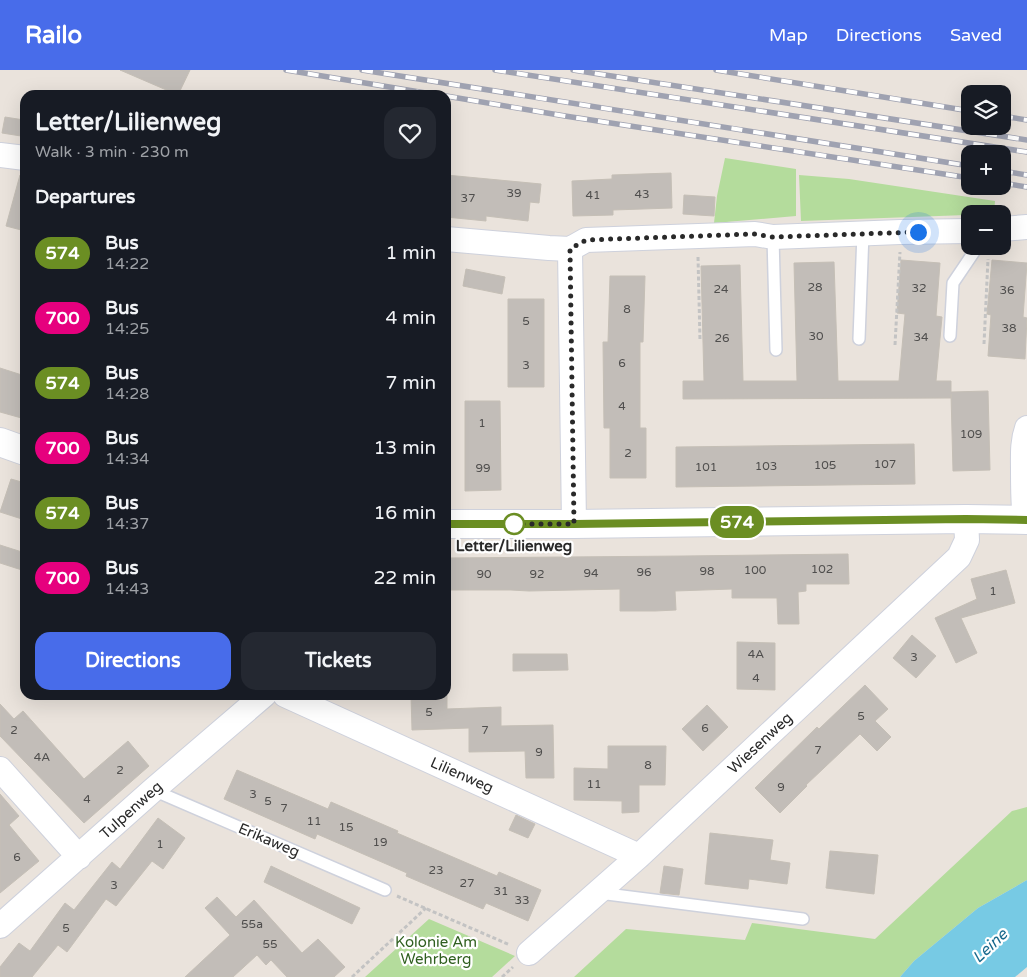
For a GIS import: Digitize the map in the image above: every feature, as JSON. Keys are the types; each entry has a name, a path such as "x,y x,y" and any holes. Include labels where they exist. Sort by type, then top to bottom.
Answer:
{"street":[{"path":"0,155 20,157"},
{"path":"1011,228 1027,227"},
{"path":"451,239 570,249 586,240 754,234 773,237 961,231"},
{"path":"570,249 574,524"},
{"path":"451,524 1026,520 1023,500 1022,449 1027,428"},
{"path":"0,442 20,449"},
{"name":"Wiesenweg","path":"529,953 639,856 959,557 967,540 966,519"},
{"name":"Tulpenweg","path":"0,926 153,790 258,700"},
{"name":"Lilienweg","path":"296,700 639,856"},
{"path":"0,769 78,857"}],"lane":[{"path":"858,339 863,233"},
{"path":"773,237 776,350"},
{"path":"950,336 953,284 972,255"},
{"name":"Erikaweg","path":"153,790 385,890"},
{"path":"598,892 803,918"}],"path":[{"path":"895,345 900,232"},
{"path":"698,236 700,340"},
{"path":"984,344 988,256"},
{"path":"385,890 529,953"},
{"path":"352,977 426,908"}],"green space":[{"path":"725,158 796,169 796,216 714,223 717,196"},
{"path":"799,175 849,179 995,201 995,205 961,205 961,215 801,221"},
{"path":"1027,807 1027,880 978,908 914,961 900,977 574,977 626,929 745,940 752,923 875,939 1012,811"},
{"name":"Kolonie Am Wehrberg","path":"429,919 515,956 492,977 365,977"}],"water":[{"name":"Leine","path":"1027,880 1027,967 1015,977 900,977 914,961 978,908"}],"building":[{"path":"120,70 190,70 180,90 166,90"},
{"path":"5,117 20,119 20,136 2,133"},
{"path":"671,173 672,208 613,210 613,215 573,216 572,181 612,179 612,175"},
{"path":"20,175 20,230 6,226"},
{"path":"451,175 541,184 539,203 530,202 528,221 486,216 486,221 451,218"},
{"path":"684,195 715,197 714,216 683,214"},
{"path":"901,260 940,263 936,316 942,317 936,381 951,381 951,392 988,391 990,470 953,471 951,394 951,398 683,399 683,381 704,381 701,266 740,265 743,381 797,381 794,263 834,262 838,381 899,381 905,314 897,313"},
{"path":"992,260 1027,263 1023,317 1027,318 1025,359 988,356 991,315 987,314"},
{"path":"466,269 505,277 502,294 463,286"},
{"path":"610,276 645,276 643,342 640,342 640,428 646,428 646,478 610,478 610,428 604,428 603,342 608,342"},
{"path":"508,299 544,299 544,387 508,387"},
{"path":"0,368 20,374 20,418 0,412"},
{"path":"465,401 500,401 501,490 465,491"},
{"path":"914,444 915,484 676,487 676,447"},
{"path":"11,479 20,482 20,518 0,512"},
{"path":"0,545 20,551 20,569 0,563"},
{"path":"848,554 849,584 806,584 806,591 798,592 799,624 778,624 777,598 732,598 732,589 675,591 676,610 655,611 620,611 620,589 451,590 451,558"},
{"path":"1006,570 1015,603 961,618 977,653 956,663 935,618 977,599 971,579"},
{"path":"912,635 936,656 916,678 893,658"},
{"path":"737,642 775,643 775,690 737,689"},
{"path":"513,654 567,654 568,670 513,671"},
{"path":"865,685 888,709 875,721 891,737 877,751 860,734 806,785 780,813 755,788 817,727 819,729"},
{"path":"411,700 447,700 447,709 501,707 501,726 553,725 554,778 526,778 525,751 469,752 469,728 412,730"},
{"path":"0,704 14,719 23,711 84,779 128,741 149,766 84,823 0,736"},
{"path":"707,705 728,727 703,751 682,729"},
{"path":"608,746 666,746 665,785 639,785 639,812 622,813 622,801 574,800 574,768 608,769"},
{"path":"237,770 328,809 331,802 497,876 499,872 541,890 528,921 486,903 483,909 406,876 407,873 317,834 315,839 224,799"},
{"path":"0,794 19,816 9,825 39,861 0,893"},
{"path":"516,815 535,824 528,838 509,830"},
{"path":"158,818 185,838 163,869 152,861 116,906 106,899 67,952 58,945 32,977 0,977 0,967 19,943 30,951 65,903 74,910 112,862 120,869"},
{"path":"710,833 773,840 770,860 790,863 787,884 749,879 748,889 705,884"},
{"path":"830,851 878,855 874,894 826,888"},
{"path":"271,866 360,908 352,924 264,882"},
{"path":"664,866 683,869 679,895 660,893"},
{"path":"217,897 236,917 254,900 302,953 318,939 345,967 334,977 287,977 271,960 266,965 257,955 233,977 185,977 230,935 205,908"}],"railway":[{"path":"286,70 408,90"},
{"path":"362,70 961,165"},
{"path":"495,70 1027,152"},
{"path":"573,70 1027,140"},
{"path":"716,70 961,110"},
{"path":"451,97 961,177"},
{"path":"1011,117 1027,120"},
{"path":"1011,172 1027,175"},
{"path":"1011,184 1027,187"}],"bus line":[{"name":"574","path":"451,524 1027,520"}],"place":[{"name":"Letter/Lilienweg","path":"514,524"}],"route":[{"path":"514,524 574,524 570,249 586,240 754,234 773,237 918,232"}]}
